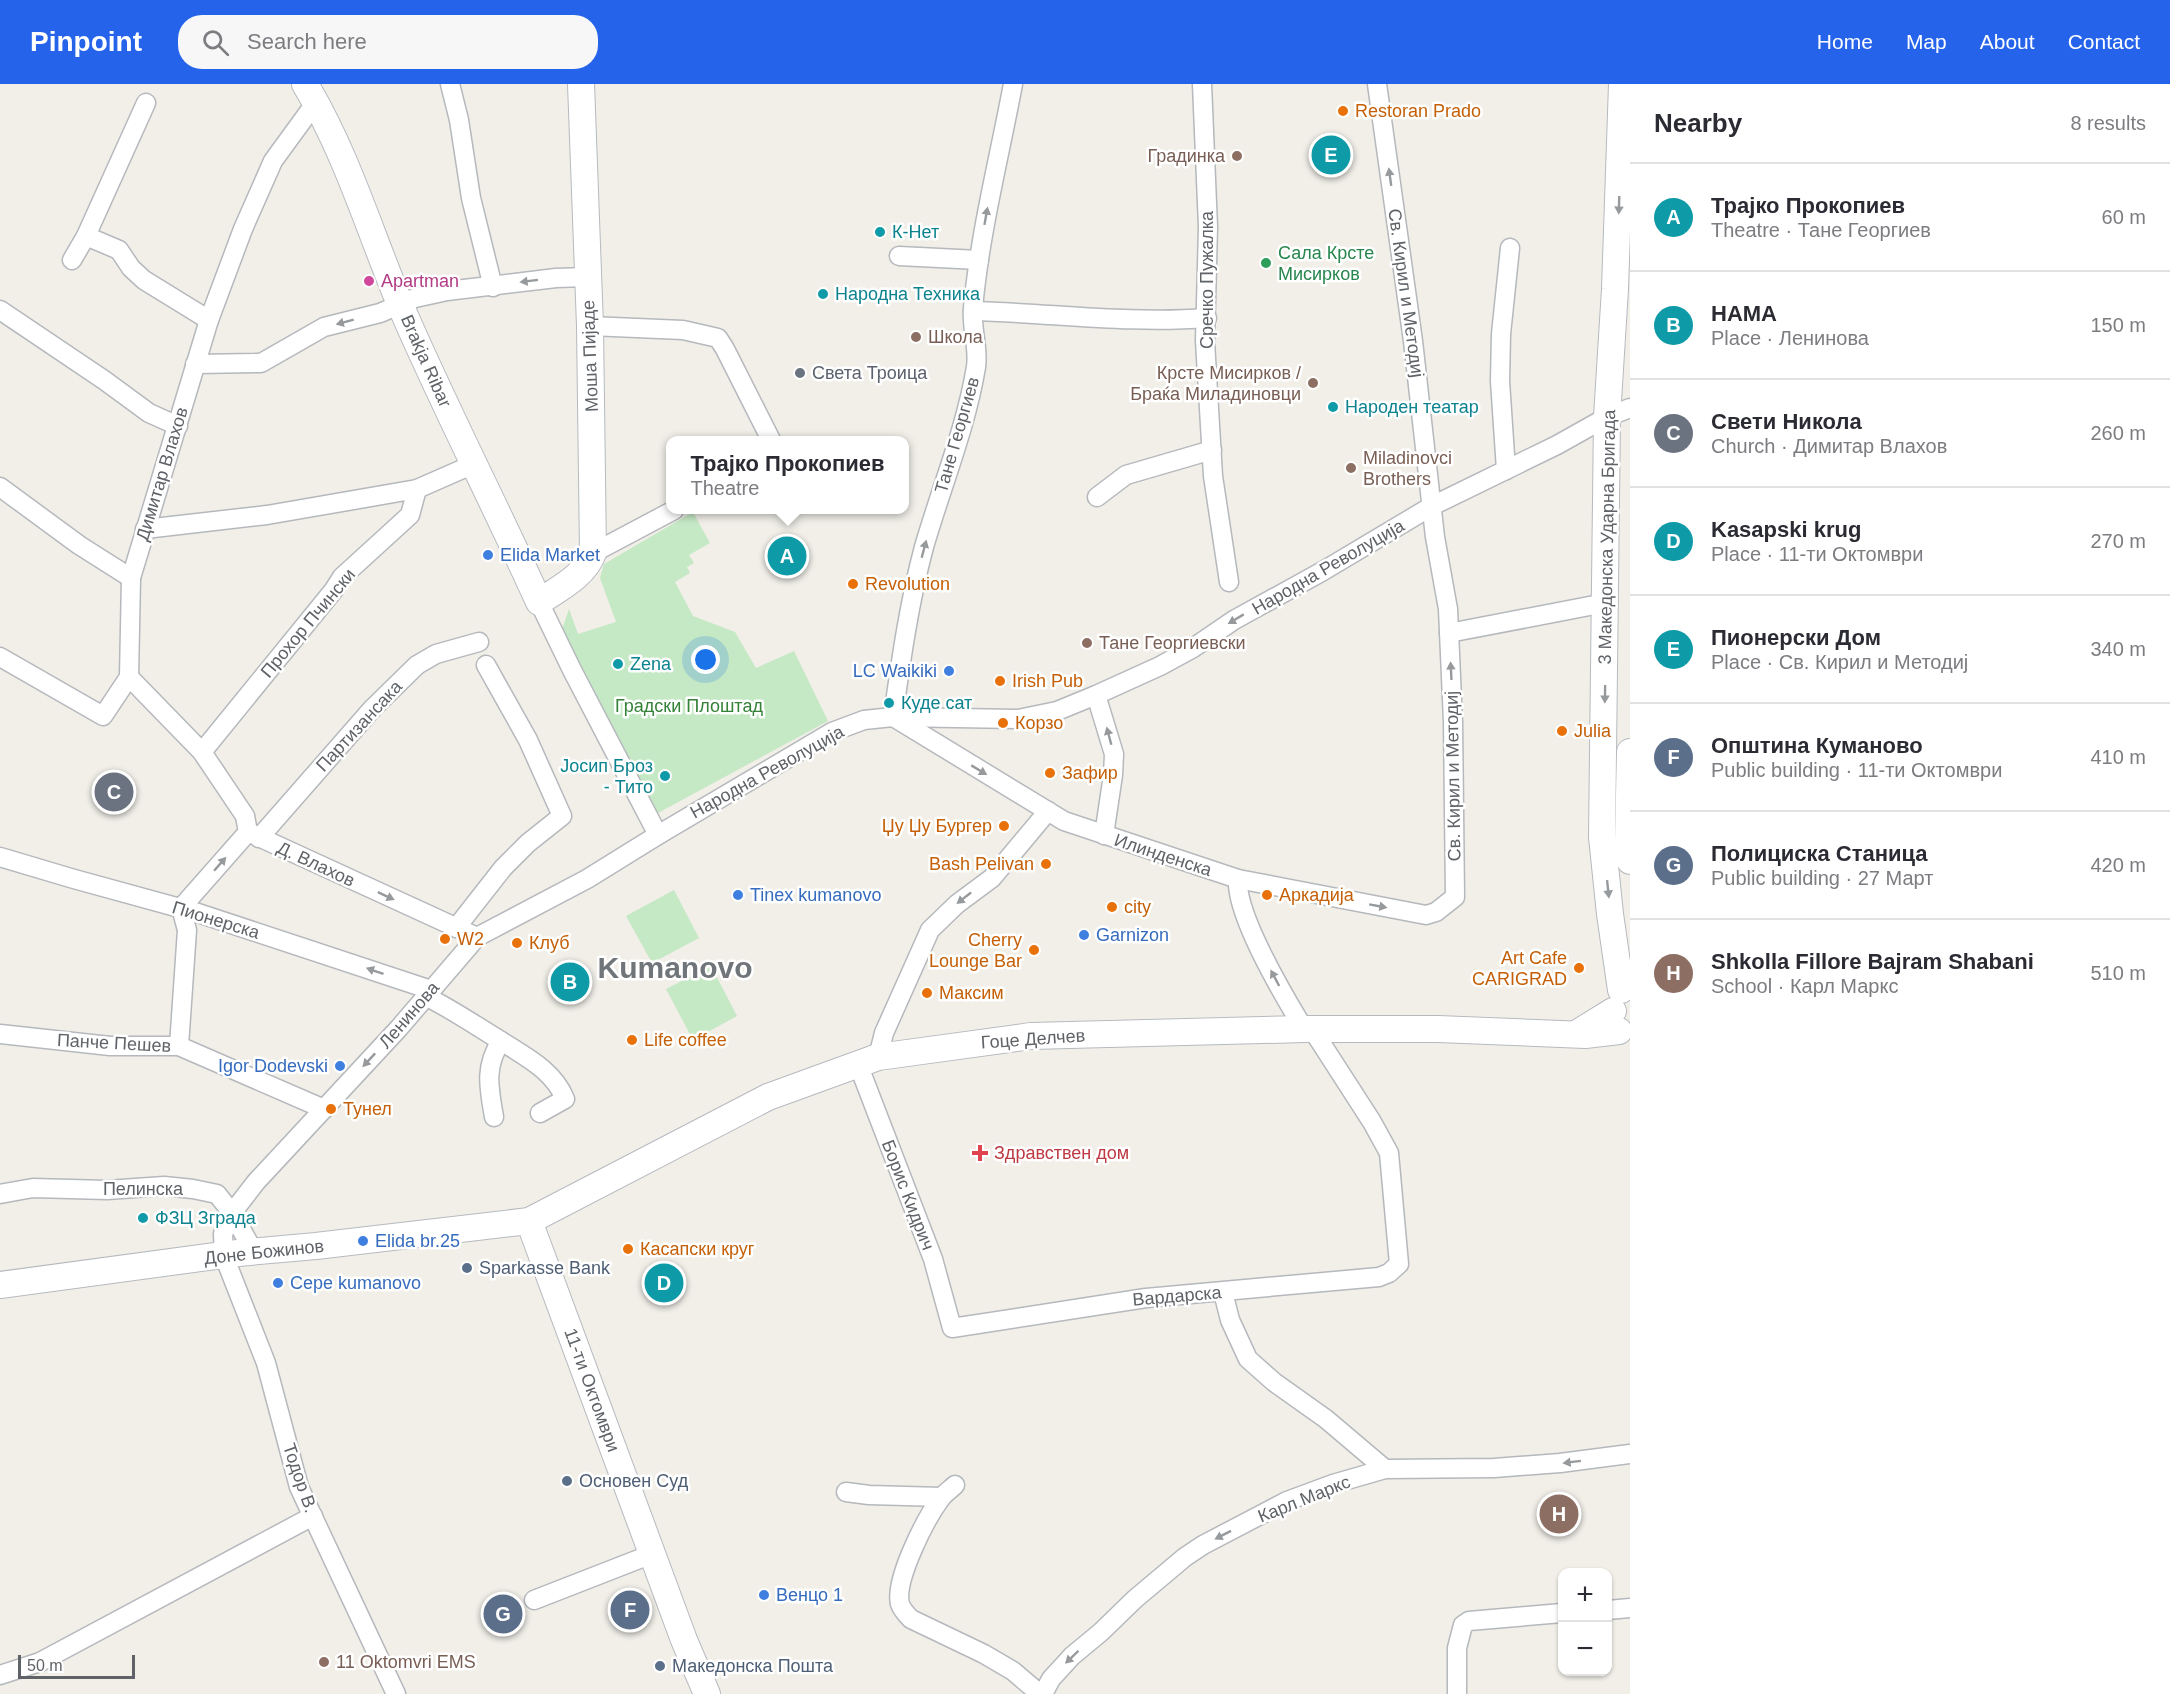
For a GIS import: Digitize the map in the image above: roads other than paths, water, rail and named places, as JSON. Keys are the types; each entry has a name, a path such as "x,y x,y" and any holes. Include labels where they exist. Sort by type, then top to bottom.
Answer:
{"street":[{"path":"450,84 459,120 471,198 493,287"},
{"name":"Моша Пијаде","path":"581,84 590,326 594,553"},
{"name":"Тане Георгиев","path":"893,717 910,606 938,499 963,420 976,365 973,311 979,260 986,213 1013,84"},
{"name":"Сречко Пужалка","path":"1202,84 1208,227 1205,341 1214,476 1229,582"},
{"name":"Св. Кирил и Методиј","path":"1377,84 1413,341 1432,506 1448,609 1454,722 1455,897"},
{"name":"3 Македонска Ударна Бригада","path":"1622,84 1615,288 1619,412 1605,603 1602,837 1623,1011"},
{"name":"Brakja Ribar","path":"310,93 337,144 401,304 453,423 539,602"},
{"name":"Димитар Влахов","path":"129,677 131,578 195,364 243,229 273,160 310,93"},
{"path":"72,260 86,236 146,103"},
{"path":"86,236 119,250 131,268 144,280 209,320"},
{"path":"1506,470 1501,358 1510,248"},
{"path":"899,256 979,260"},
{"path":"195,364 261,363 324,327 380,313 415,298 447,291 555,278 587,277"},
{"path":"0,310 149,413 178,426"},
{"path":"973,311 1076,317 1185,320 1207,318"},
{"path":"590,326 683,330 717,338 725,349 768,436"},
{"name":"Народна Револуција","path":"658,835 832,732 864,720 893,717 1018,719 1058,711 1096,695 1160,666 1193,648 1234,620 1432,506 1619,412"},
{"path":"1097,497 1126,475 1212,450"},
{"path":"145,529 267,515 417,489 474,464"},
{"path":"0,487 79,545 131,578"},
{"name":"Прохор Пчински","path":"202,752 342,578 410,515 417,489"},
{"path":"658,835 539,602 570,581 588,565 594,553 667,514"},
{"path":"1449,633 1605,603"},
{"name":"Партизансака","path":"253,835 372,709 417,665 436,654 479,642"},
{"path":"0,657 103,716 129,677 202,752 244,816 253,835 181,908 187,930 179,1046"},
{"path":"456,928 503,868 528,843 562,816 528,740 486,665"},
{"path":"1096,695 1113,754 1113,775 1104,835"},
{"name":"Илинденска","path":"893,717 1064,821 1238,879 1426,915 1436,912 1455,897"},
{"path":"947,717 947,751"},
{"path":"1630,752 1630,861"},
{"path":"868,1061 884,1033 911,968 930,930 957,904 992,878 1048,811"},
{"name":"Д. Влахов","path":"253,835 477,937"},
{"name":"Ленинова","path":"224,1256 223,1234 232,1214 256,1182 399,1029 477,937 586,879 658,835"},
{"name":"Пионерска","path":"0,857 181,908 428,993 543,1069 561,1088 566,1100 540,1113"},
{"path":"1238,879 1237,891 1259,946 1308,1029"},
{"name":"Гоце Делчев","path":"529,1221 768,1097 868,1061 1031,1036 1308,1029 1438,1029 1576,1034 1623,1011"},
{"name":"Вардарска","path":"951,1328 1146,1298 1379,1277 1389,1273 1399,1264 1389,1153 1372,1122 1308,1029"},
{"name":"Панче Пешев","path":"0,1034 110,1046 179,1046 324,1109"},
{"path":"494,1117 489,1071 492,1054 501,1041"},
{"name":"Борис Кидрич","path":"868,1061 933,1259 951,1328"},
{"name":"Пелинска","path":"0,1194 33,1188 107,1190 164,1186 217,1194 232,1214 254,1252"},
{"name":"Доне Божинов","path":"0,1285 254,1252 529,1221"},
{"name":"11-ти Октомври","path":"529,1221 684,1640 707,1694"},
{"name":"Тодор В.","path":"224,1256 266,1363 299,1487 396,1694"},
{"path":"1223,1292 1230,1320 1248,1359 1274,1382 1326,1419 1385,1469"},
{"name":"Карл Маркс","path":"1042,1694 1051,1679 1071,1656 1185,1557 1203,1545 1287,1501 1333,1484 1385,1469 1505,1467 1630,1454"},
{"path":"846,1492 874,1496 948,1491 923,1530 904,1570 900,1602 903,1611 911,1619 984,1654 1013,1671 1042,1694"},
{"path":"0,1675 40,1662 313,1516"},
{"path":"534,1600 652,1554"},
{"path":"1612,1610 1630,1608"},
{"path":"1457,1694 1457,1648 1463,1625 1469,1621 1558,1613"}],"place":[{"name":"Restoran Prado","path":"1343,111"},
{"name":"Пионерски Дом","path":"1331,155"},
{"name":"Градинка","path":"1237,156"},
{"name":"К-Нет","path":"880,232"},
{"name":"Сала Крсте Мисирков","path":"1266,263"},
{"name":"Apartman","path":"369,281"},
{"name":"Народна Техника","path":"823,294"},
{"name":"Школа","path":"916,337"},
{"name":"Света Троица","path":"800,373"},
{"name":"Крсте Мисирков / Браќа Миладиновци","path":"1313,383"},
{"name":"Народен театар","path":"1333,407"},
{"name":"Miladinovci Brothers","path":"1351,468"},
{"name":"Elida Market","path":"488,555"},
{"name":"Трајко Прокопиев","path":"787,556"},
{"name":"Revolution","path":"853,584"},
{"name":"Тане Георгиевски","path":"1087,643"},
{"name":"Zena","path":"618,664"},
{"name":"LC Waikiki","path":"949,671"},
{"name":"Irish Pub","path":"1000,681"},
{"name":"Куде сат","path":"889,703"},
{"name":"Корзо","path":"1003,723"},
{"name":"Julia","path":"1562,731"},
{"name":"Зафир","path":"1050,773"},
{"name":"Јосип Броз - Тито","path":"665,776"},
{"name":"Свети Никола","path":"114,792"},
{"name":"Џу Џу Бургер","path":"1004,826"},
{"name":"Bash Pelivan","path":"1046,864"},
{"name":"Tinex kumanovo","path":"738,895"},
{"name":"Аркадија","path":"1267,895"},
{"name":"city","path":"1112,907"},
{"name":"Garnizon","path":"1084,935"},
{"name":"W2","path":"445,939"},
{"name":"Клуб","path":"517,943"},
{"name":"Cherry Lounge Bar","path":"1034,950"},
{"name":"Art Cafe CARIGRAD","path":"1579,968"},
{"name":"НАМА","path":"570,982"},
{"name":"Максим","path":"927,993"},
{"name":"Life coffee","path":"632,1040"},
{"name":"Igor Dodevski","path":"340,1066"},
{"name":"Тунел","path":"331,1109"},
{"name":"Здравствен дом","path":"980,1153"},
{"name":"ФЗЦ Зграда","path":"143,1218"},
{"name":"Elida br.25","path":"363,1241"},
{"name":"Касапски круг","path":"628,1249"},
{"name":"Sparkasse Bank","path":"467,1268"},
{"name":"Cepe kumanovo","path":"278,1283"},
{"name":"Kasapski krug","path":"664,1283"},
{"name":"Основен Суд","path":"567,1481"},
{"name":"Shkolla Fillore Bajram Shabani","path":"1559,1514"},
{"name":"Венцо 1","path":"764,1595"},
{"name":"Општина Куманово","path":"630,1610"},
{"name":"Полициска Станица","path":"503,1614"},
{"name":"11 Oktomvri EMS","path":"324,1662"},
{"name":"Македонска Пошта","path":"660,1666"}],"district":[{"name":"Kumanovo","path":"675,967"}],"park label":[{"name":"Градски Плоштад","path":"689,706"}]}
